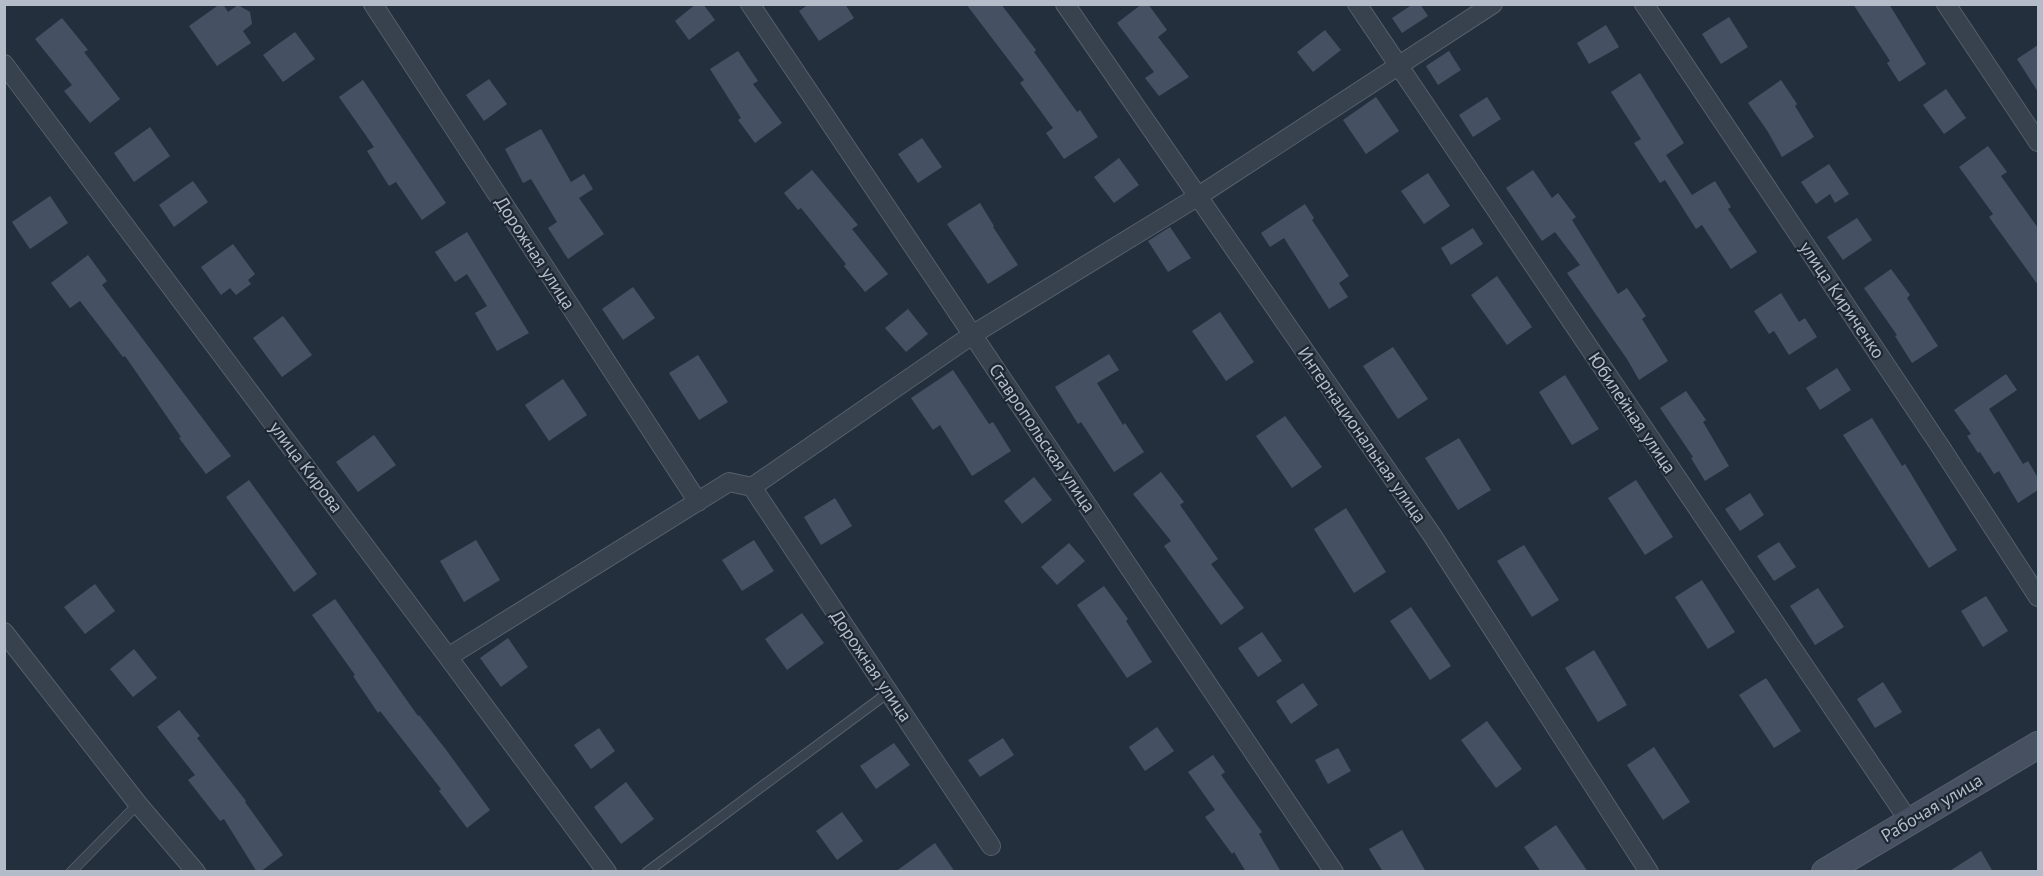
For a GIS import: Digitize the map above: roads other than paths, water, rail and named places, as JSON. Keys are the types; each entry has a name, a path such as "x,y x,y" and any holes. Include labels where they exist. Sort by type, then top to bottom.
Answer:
{"street":[{"name":"Дорожная улица","path":"372,4 698,502"},
{"name":"Ставропольская улица","path":"750,4 1334,872"},
{"name":"Интернациональная улица","path":"1065,4 1432,535 1649,872"},
{"name":"Юбилейная улица","path":"1357,4 1909,821"},
{"path":"448,657 729,482 752,487 972,335 1197,197 1493,4"},
{"name":"улица Кириченко","path":"1644,4 1936,439 2038,597"},
{"path":"1946,4 2038,142"},
{"name":"улица Кирова","path":"4,64 607,872"},
{"name":"Дорожная улица","path":"752,487 991,846"},
{"path":"4,632 138,804 196,872"},
{"name":"Рабочая улица","path":"1825,872 2038,745"}],"lane":[{"path":"647,872 889,692"},
{"path":"71,872 138,804"}]}
